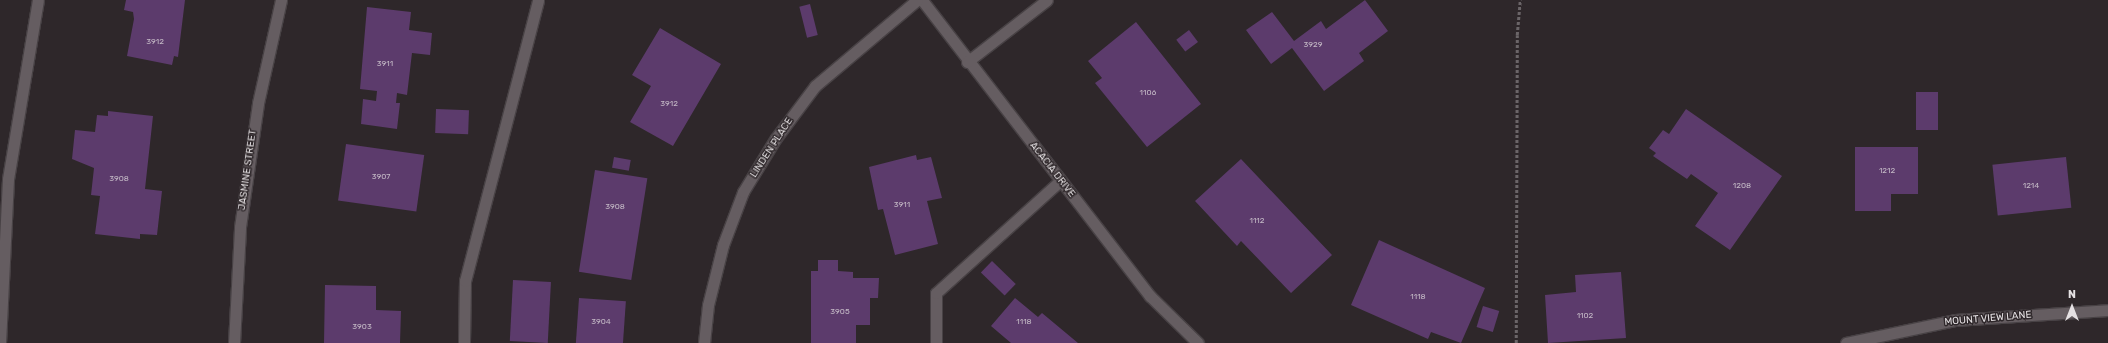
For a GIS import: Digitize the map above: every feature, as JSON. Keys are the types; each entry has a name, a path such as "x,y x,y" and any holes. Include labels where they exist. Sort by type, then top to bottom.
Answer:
{"street":[{"path":"0,343 8,179 38,0"},
{"name":"JASMINE STREET","path":"234,343 240,227 258,103 280,0"},
{"path":"464,343 465,281 538,0"},
{"name":"LINDEN PLACE","path":"704,343 708,305 723,245 743,192 776,138 815,86 917,0"},
{"name":"ACACIA DRIVE","path":"922,0 967,62 1150,296 1189,339 1198,343"},
{"path":"967,62 1047,0"},
{"path":"936,343 936,293 1060,181"},
{"name":"MOUNT VIEW LANE","path":"1846,343 1955,320 2108,310"}],"path":[{"path":"1516,343 1516,35 1520,0"}],"building":[{"path":"126,0 185,0 178,57 174,56 172,65 127,56 134,19 133,12 124,10"},
{"path":"1365,0 1388,31 1359,53 1364,61 1324,91 1292,48 1271,64 1246,30 1272,12 1294,41 1321,21 1326,29"},
{"path":"810,4 818,35 807,38 799,7"},
{"path":"367,7 411,12 409,30 432,33 430,55 412,53 407,95 397,93 396,103 400,103 397,129 361,124 363,99 376,101 377,91 360,89"},
{"path":"1136,22 1201,104 1147,147 1095,83 1102,78 1088,61"},
{"path":"660,28 721,64 673,146 630,122 651,86 632,75"},
{"path":"1189,30 1198,42 1185,52 1176,40"},
{"path":"1916,92 1938,92 1938,130 1916,130"},
{"path":"436,109 469,110 468,134 435,133"},
{"path":"1686,109 1782,176 1730,250 1695,226 1718,193 1691,174 1687,179 1653,156 1656,153 1649,148 1663,130 1669,134"},
{"path":"108,111 153,116 145,189 162,191 157,235 140,234 140,239 95,234 100,196 91,195 94,168 72,159 75,130 95,132 97,115 108,116"},
{"path":"346,144 424,155 416,211 338,200"},
{"path":"1855,147 1918,147 1918,194 1891,194 1891,211 1855,211"},
{"path":"916,155 917,160 931,157 942,198 927,201 938,244 895,255 883,209 878,210 869,167"},
{"path":"614,157 631,160 629,171 612,168"},
{"path":"2066,157 2071,208 1998,215 1992,165"},
{"path":"1241,159 1332,255 1291,293 1241,241 1237,246 1195,201"},
{"path":"595,170 647,178 631,280 579,272"},
{"path":"1379,240 1485,288 1461,343 1431,332 1428,339 1351,305"},
{"path":"818,260 838,260 838,271 853,272 853,278 879,278 878,298 870,298 870,325 856,325 856,343 811,343 811,271 818,271"},
{"path":"992,261 1016,284 1005,295 981,273"},
{"path":"1621,272 1626,338 1548,343 1545,295 1576,292 1575,275"},
{"path":"513,280 551,282 548,343 510,341"},
{"path":"325,285 376,286 376,310 401,311 400,343 324,343"},
{"path":"579,298 626,301 623,343 576,343"},
{"path":"1015,298 1038,317 1042,313 1078,343 1011,343 991,326"},
{"path":"1483,306 1499,311 1493,332 1477,327"}]}
